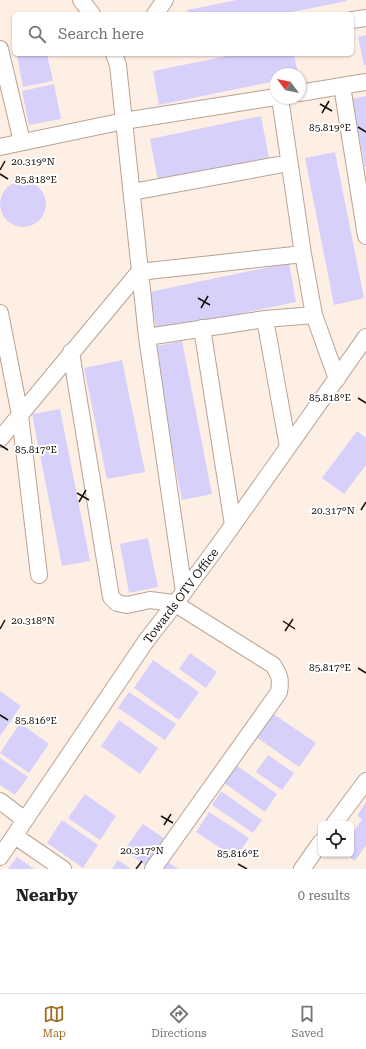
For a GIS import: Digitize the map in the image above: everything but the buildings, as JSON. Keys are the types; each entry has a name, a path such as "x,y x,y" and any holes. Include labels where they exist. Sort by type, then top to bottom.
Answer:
{"street":[{"path":"80,0 90,12"},
{"path":"156,12 165,0"},
{"path":"354,20 366,18"},
{"path":"0,49 22,142"},
{"path":"120,58 124,121 139,272 179,598"},
{"path":"306,92 366,82"},
{"path":"342,86 366,236"},
{"path":"0,147 124,121 270,98"},
{"path":"281,104 303,254 314,315 337,379"},
{"path":"132,192 289,163"},
{"path":"0,439 139,272 303,254"},
{"path":"0,313 20,416 39,575"},
{"path":"147,337 265,319 314,315"},
{"path":"265,319 288,447"},
{"path":"202,328 233,525"},
{"name":"Towards OTV Office","path":"0,858 146,641 233,525 366,337"},
{"path":"71,352 110,597 117,603 127,605 150,600 179,598 273,665 281,681 279,692 153,869"},
{"path":"336,821 366,781"},
{"path":"0,801 25,820"},
{"path":"15,836 64,869"},
{"path":"302,869 318,846"}]}
